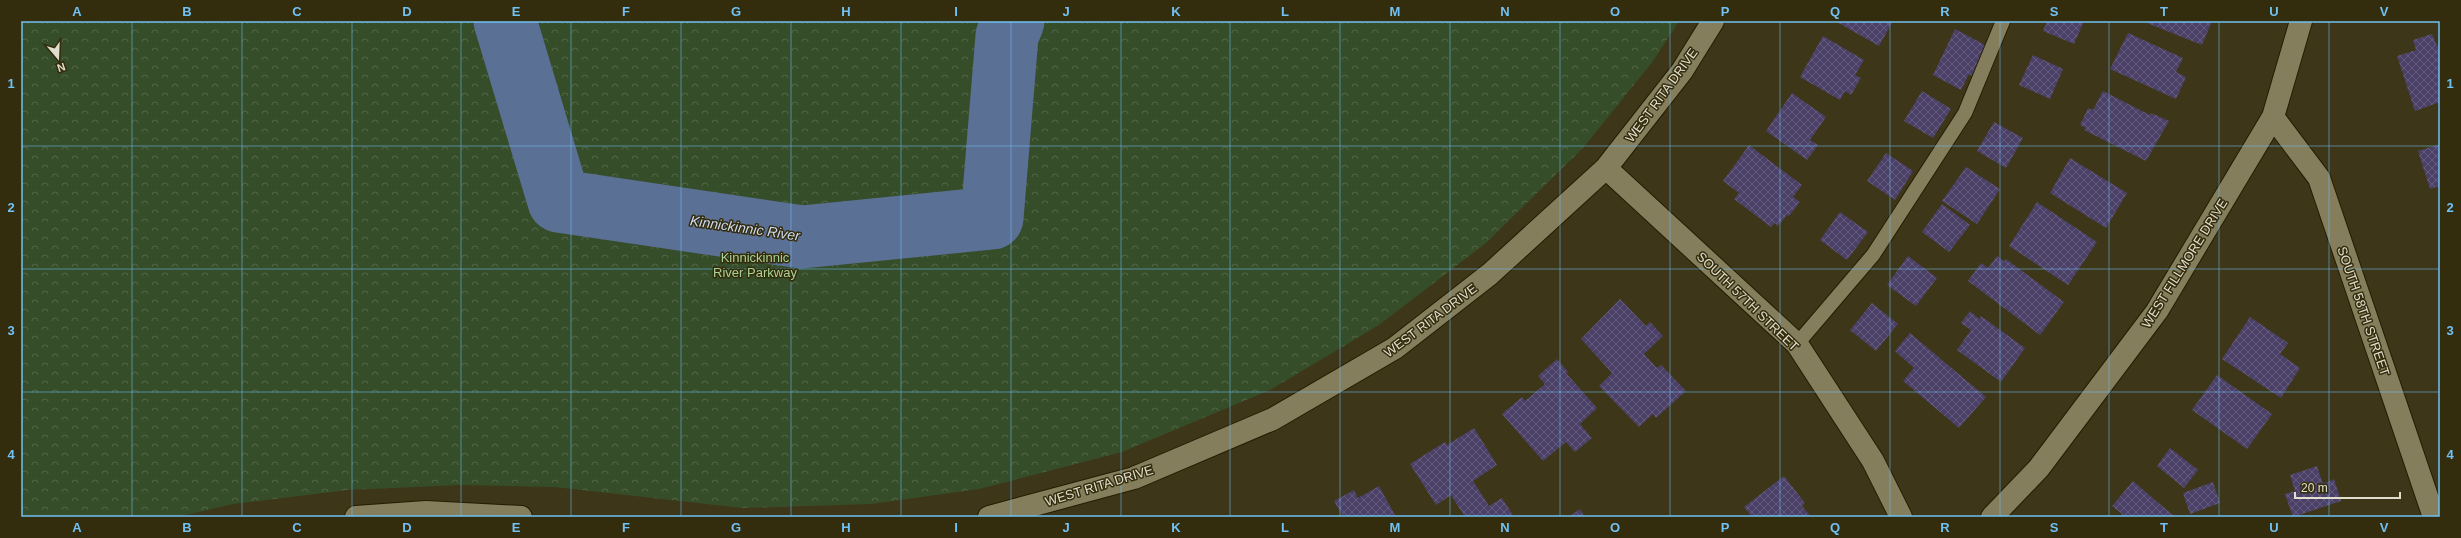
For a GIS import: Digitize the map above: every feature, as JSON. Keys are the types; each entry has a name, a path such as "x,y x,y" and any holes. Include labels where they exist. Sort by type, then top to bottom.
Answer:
{"street":[{"name":"WEST RITA DRIVE","path":"989,517 1134,478 1273,419 1395,348 1490,274 1606,168 1682,71 1713,21"},
{"name":"WEST FILLMORE DRIVE","path":"1992,517 2039,468 2157,311 2272,117 2301,21"},
{"name":"SOUTH 58TH STREET","path":"2272,117 2319,178 2434,517"},
{"name":"SOUTH 57TH STREET","path":"1606,168 1797,344 1873,461 1901,517"},
{"path":"356,517 426,514 521,517"}],"lane":[{"path":"1797,344 1873,255 1964,113 2003,21"}],"green space":[{"name":"Kinnickinnic River Parkway","path":"21,21 1679,21 1653,61 1583,148 1486,243 1379,325 1270,390 1122,452 979,489 871,504 742,508 555,487 459,485 348,490 233,504 177,517 21,517"}],"building":[{"path":"1835,21 1893,21 1879,46"},
{"path":"2047,21 2084,21 2074,44 2043,31"},
{"path":"2142,21 2212,21 2202,45"},
{"path":"1955,29 1987,46 1972,76 1969,74 1961,90 1933,75"},
{"path":"2128,33 2183,58 2176,72 2186,77 2176,99 2110,69"},
{"path":"2432,34 2437,46 2440,45 2440,102 2415,111 2397,56 2416,50 2413,40"},
{"path":"1823,36 1864,60 1855,75 1861,78 1851,95 1845,91 1840,100 1800,77"},
{"path":"2033,55 2063,69 2050,99 2019,85"},
{"path":"1922,91 1951,109 1933,138 1904,121"},
{"path":"2103,91 2150,115 2151,113 2169,121 2146,161 2084,130 2086,128 2080,125 2088,108 2093,110"},
{"path":"1792,93 1826,117 1810,140 1818,145 1807,160 1766,131"},
{"path":"1994,122 2023,138 2006,168 1977,151"},
{"path":"2440,144 2440,186 2430,189 2418,151"},
{"path":"1749,145 1802,185 1793,197 1800,202 1789,216 1787,215 1778,226 1775,223 1771,227 1734,199 1739,193 1723,181"},
{"path":"1886,153 1913,171 1895,200 1867,181"},
{"path":"2070,158 2127,193 2106,228 2050,193"},
{"path":"1966,167 2000,189 1977,224 1942,201"},
{"path":"2037,202 2097,242 2068,285 2009,246"},
{"path":"1942,204 1970,225 1949,252 1922,232"},
{"path":"1840,212 1868,232 1847,260 1820,240"},
{"path":"1908,256 1937,278 1916,306 1887,285"},
{"path":"1997,256 2004,261 2006,259 2064,302 2040,335 1968,281 1981,263 1988,268"},
{"path":"1620,299 1646,326 1650,322 1663,336 1644,354 1657,368 1661,365 1686,391 1656,418 1653,414 1639,427 1599,386 1612,373 1581,339"},
{"path":"1872,303 1898,324 1876,351 1850,330"},
{"path":"1970,311 1979,319 1981,316 2025,348 2001,382 1957,350 1971,330 1961,323"},
{"path":"2250,317 2288,343 2280,354 2300,368 2281,398 2222,359"},
{"path":"1910,333 1986,397 1959,428 1903,381 1914,368 1895,351"},
{"path":"1557,359 1568,372 1566,373 1597,408 1580,424 1592,438 1575,452 1566,442 1543,461 1502,414 1522,397 1525,401 1545,384 1538,376"},
{"path":"2217,375 2272,414 2247,449 2192,410"},
{"path":"1474,428 1497,465 1473,481 1489,506 1502,498 1514,517 1465,517 1451,495 1436,505 1410,464 1445,442 1447,445"},
{"path":"2170,448 2198,470 2184,488 2157,466"},
{"path":"2317,466 2323,484 2334,479 2341,501 2293,517 2285,494 2295,491 2290,475"},
{"path":"1784,476 1805,503 1802,506 1811,517 1752,517 1744,507"},
{"path":"2133,481 2175,517 2119,517 2122,514 2112,506"},
{"path":"2213,482 2220,503 2190,514 2183,493"},
{"path":"1379,486 1396,517 1343,517 1334,501 1354,490 1358,498"},
{"path":"1580,509 1585,517 1569,517"}],"waterway":[{"name":"Kinnickinnic River","path":"505,21 559,201 802,237 992,218 1007,36 1013,21"}]}
